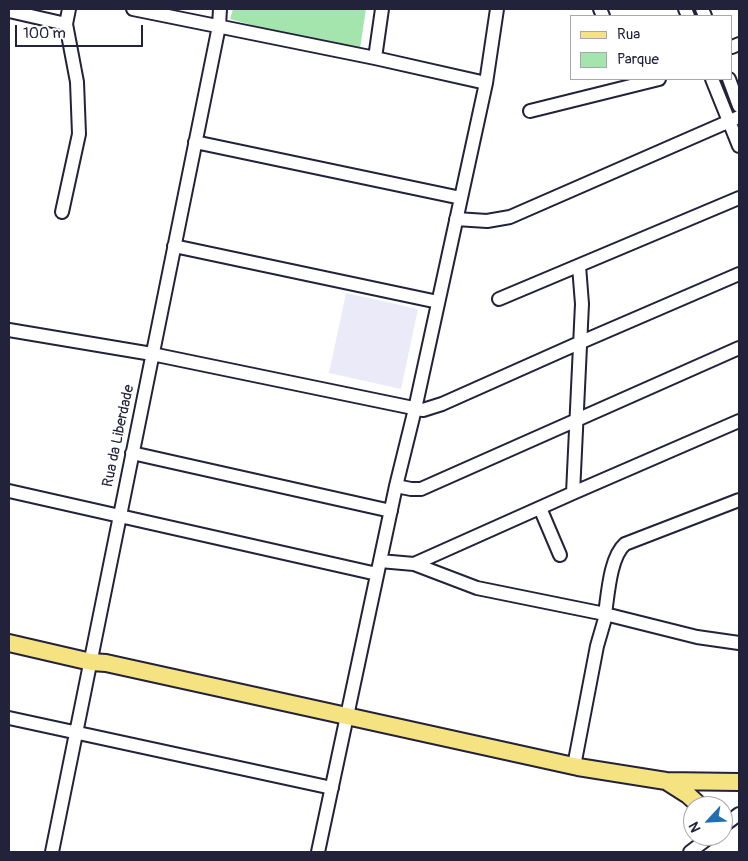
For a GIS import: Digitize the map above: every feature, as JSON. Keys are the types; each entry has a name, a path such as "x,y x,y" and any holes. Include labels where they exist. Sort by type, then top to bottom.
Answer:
{"main road":[{"path":"9,643 574,766 666,781 739,782"},
{"path":"666,781 689,796"}],"street":[{"path":"62,212 79,134 77,82 66,24 69,9"},
{"path":"136,9 486,83"},
{"name":"Rua da Liberdade","path":"52,852 219,26 220,9"},
{"path":"374,58 382,9"},
{"path":"318,852 396,486 415,409 486,83 497,9"},
{"path":"9,11 66,24"},
{"path":"530,111 655,80"},
{"path":"713,80 735,119 739,146"},
{"path":"729,80 739,106"},
{"path":"456,219 487,221 510,217 735,119"},
{"path":"195,142 461,198"},
{"path":"499,299 739,198"},
{"path":"174,246 438,302"},
{"path":"573,492 578,343 582,304 578,266"},
{"path":"9,330 152,354 423,410 442,404 739,274"},
{"path":"396,486 422,489 739,348"},
{"path":"414,564 573,492 739,421"},
{"path":"132,453 391,511"},
{"path":"9,491 377,574"},
{"path":"574,766 614,560 618,550 625,544 739,500"},
{"path":"540,508 560,555"},
{"path":"380,561 414,564 477,588 605,614 697,637 739,643"},
{"path":"9,718 332,788"}],"shaded area":[{"path":"346,293 418,309 401,389 329,373"}],"green space":[{"path":"233,9 366,9 359,55 230,19"}]}
